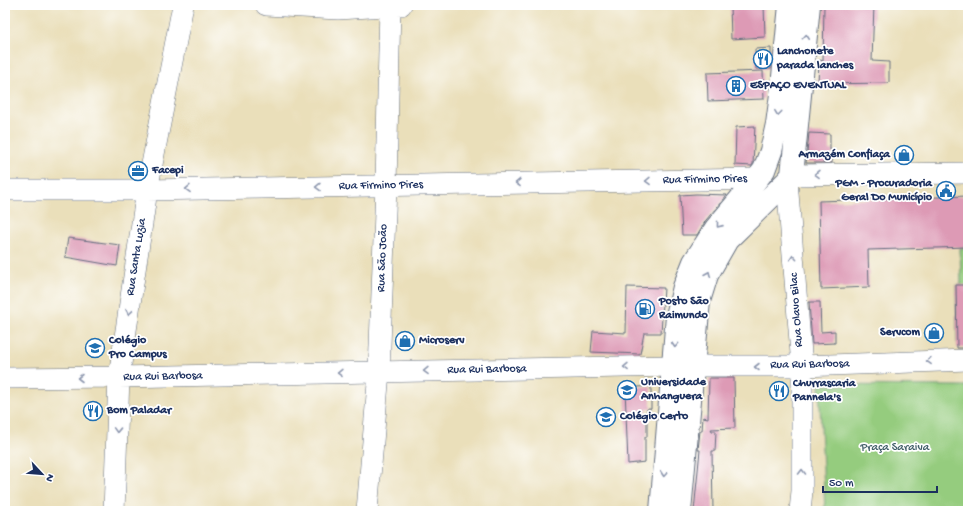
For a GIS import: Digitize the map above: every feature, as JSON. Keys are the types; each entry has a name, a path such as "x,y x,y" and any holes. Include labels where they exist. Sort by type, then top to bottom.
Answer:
{"main road":[{"path":"680,511 683,367 677,316 684,287 694,262 716,228 757,180 764,170 772,151 777,124 790,5"},
{"path":"661,511 683,367 707,275 727,240 790,178 809,5"}],"street":[{"name":"Rua Santa Luzia","path":"114,511 118,378 147,190 183,5"},
{"path":"266,5 338,9 393,6"},
{"name":"Rua São João","path":"367,511 378,372 393,6"},
{"path":"790,178 968,173"},
{"name":"Rua Olavo Bilac","path":"790,178 802,366 802,491 800,511"},
{"name":"Rua Firmino Pires","path":"5,190 147,190 757,180"},
{"name":"Rua Rui Barbosa","path":"5,378 118,378 378,372 802,366 968,360"}],"green space":[{"path":"960,248 968,248 968,342 957,343 956,285 961,285"},
{"name":"Praça Saraiva","path":"819,385 968,386 968,511 825,511"}],"building":[{"path":"730,5 764,5 765,37 731,39"},
{"path":"824,5 874,5 872,61 889,62 889,83 818,84 819,60 823,61"},
{"name":"Lanchonete parada lanches","path":"771,48 771,69 756,69 755,49"},
{"name":"ESPAÇO EVENTUAL","path":"763,71 764,99 708,101 707,73"},
{"path":"755,126 752,166 735,165 736,127"},
{"path":"809,133 830,134 830,150 833,150 832,163 806,163"},
{"path":"680,195 727,195 706,220 697,235 682,235"},
{"path":"968,196 968,247 868,250 869,287 821,289 819,201"},
{"path":"68,238 120,245 117,266 65,257"},
{"path":"956,285 968,285 968,348 957,348"},
{"name":"Posto São Raimundo","path":"627,287 664,288 661,333 644,333 640,354 591,352 593,331 626,333"},
{"path":"809,302 820,302 821,332 835,331 835,343 812,344"},
{"path":"709,378 734,378 735,428 711,429 712,431 716,431 715,451 712,451 713,511 694,511 700,450 698,450 700,431 702,431 703,417 708,418"},
{"path":"651,386 651,409 647,409 645,462 628,464 625,388"}],"place":[{"name":"Lanchonete parada lanches","path":"763,59"},
{"name":"ESPAÇO EVENTUAL","path":"736,86"},
{"name":"Armazém Confiaça","path":"904,155"},
{"name":"Facepi","path":"138,171"},
{"name":"PGM - Procuradoria Geral Do Município","path":"946,191"},
{"name":"Posto São Raimundo","path":"645,309"},
{"name":"Servcom","path":"934,333"},
{"name":"Microserv","path":"405,341"},
{"name":"Colégio Pro Campus","path":"95,348"},
{"name":"Universidade Anhanguera","path":"627,390"},
{"name":"Churrascaria Pannela's","path":"779,391"},
{"name":"Bom Paladar","path":"93,411"},
{"name":"Colégio Certo","path":"606,417"}]}
